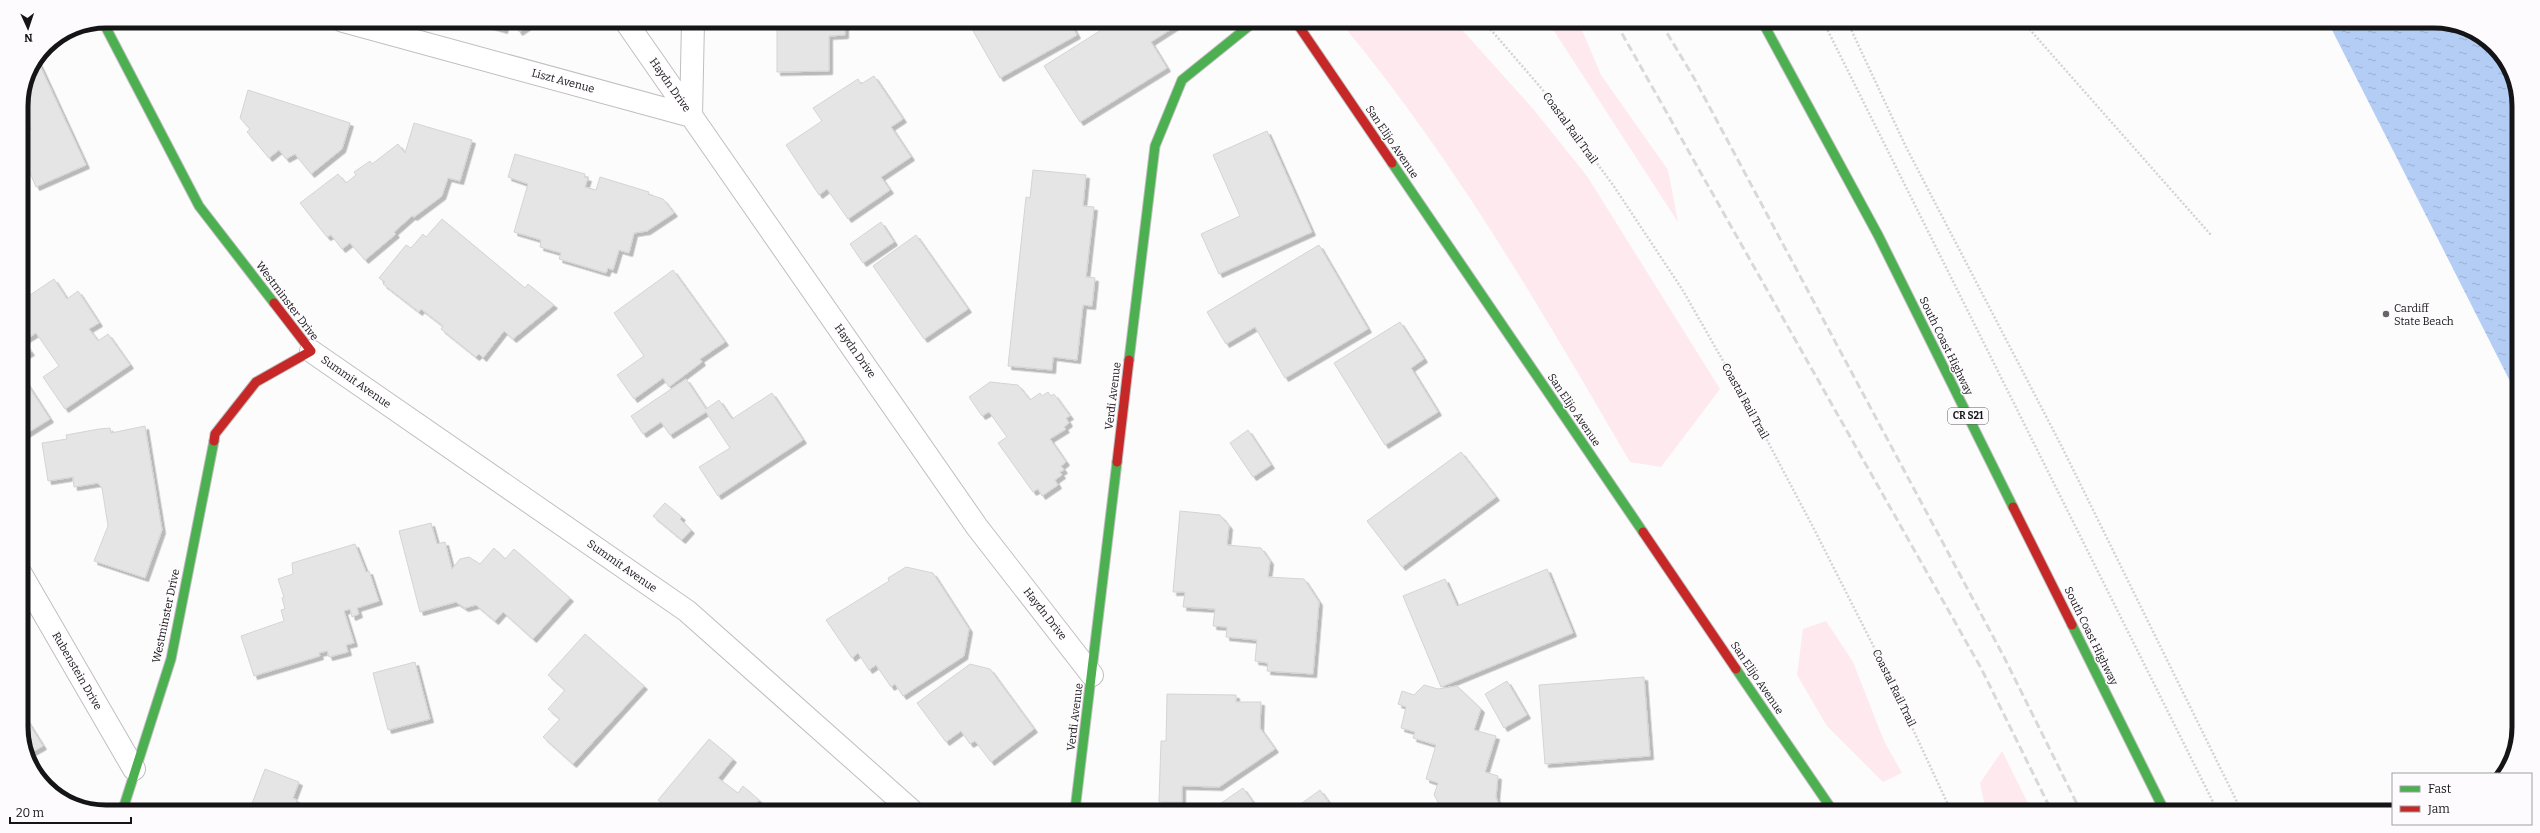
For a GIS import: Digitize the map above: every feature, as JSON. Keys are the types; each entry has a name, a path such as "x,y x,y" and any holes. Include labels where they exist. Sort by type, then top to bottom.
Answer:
{"main road":[{"name":"Westminster Drive","path":"106,28 199,206 311,351 256,382 215,434 171,659 134,768 124,805"},
{"name":"Verdi Avenue","path":"1076,805 1155,146 1182,80 1247,28"},
{"name":"San Elijo Avenue","path":"1300,28 1829,805"},
{"name":"South Coast Highway","path":"1766,28 1878,235 2162,805"}],"street":[{"name":"Liszt Avenue","path":"369,28 691,116"},
{"name":"Haydn Drive","path":"630,28 977,527 1092,675"},
{"path":"691,116 693,28"},
{"name":"Summit Avenue","path":"311,351 687,611 905,805"},
{"name":"Rubenstein Drive","path":"28,586 134,768"}],"path":[{"name":"Coastal Rail Trail","path":"1489,28 1542,89 1589,153 1682,289 1750,408 1814,529 1883,665 1948,805"},
{"path":"1826,28 2215,805"},
{"path":"1850,28 1906,147 2063,449 2239,805"},
{"path":"2028,28 2211,235"}],"shaded area":[{"path":"1460,28 1534,110 1587,176 1720,389 1661,467 1630,462 1531,295 1461,185 1425,132 1346,29"},
{"path":"1542,28 1581,28 1601,75 1668,170 1678,222 1554,31"},
{"path":"1826,621 1853,662 1884,741 1902,773 1883,782 1827,726 1797,675 1803,629"},
{"path":"2002,751 2029,805 1985,805 1980,783"}],"water":[{"path":"2331,28 2434,28 2454,31 2469,36 2486,47 2502,67 2511,91 2512,101 2512,385"}],"building":[{"path":"517,28 525,28 519,32"},
{"path":"777,28 845,28 845,35 829,36 829,71 777,72"},
{"path":"971,28 1073,28 1077,35 1000,78"},
{"path":"1104,28 1173,28 1151,42 1167,68 1080,122 1044,66"},
{"path":"40,65 86,165 36,187 28,168 28,130 31,129 28,122 29,91"},
{"path":"874,76 903,119 891,127 911,157 881,177 890,190 848,219 827,189 819,195 786,145 822,121 813,108 858,79 861,84"},
{"path":"248,90 350,123 342,149 311,174 295,154 286,159 279,150 269,158 247,132 250,129 240,118"},
{"path":"414,123 472,140 460,181 448,178 442,196 414,217 412,216 394,232 396,234 365,260 350,243 342,249 331,235 327,237 300,203 338,174 346,183 356,175 354,172 370,161 372,164 398,144 405,153"},
{"path":"1267,131 1312,232 1219,274 1201,234 1240,216 1213,155"},
{"path":"515,154 585,174 584,177 588,178 585,187 596,190 600,177 649,192 648,194 663,199 674,213 647,231 634,233 629,253 619,250 613,270 608,268 606,273 559,259 561,253 540,247 541,240 514,232 528,184 508,177"},
{"path":"1033,170 1086,175 1083,206 1094,207 1086,277 1095,278 1092,306 1083,305 1077,360 1053,357 1052,370 1008,366 1026,197 1030,198"},
{"path":"442,219 525,288 528,284 554,305 513,339 504,331 483,358 479,354 476,357 441,329 443,326 421,309 419,312 383,284 385,282 379,278 406,245 411,248 423,234 426,237"},
{"path":"881,222 894,242 863,263 850,244"},
{"path":"916,235 968,309 924,339 873,266"},
{"path":"1319,245 1368,329 1285,378 1255,327 1226,344 1207,312"},
{"path":"673,270 725,342 700,359 702,362 669,387 663,378 634,399 617,375 644,356 614,313"},
{"path":"54,279 67,299 78,291 99,323 89,329 98,341 108,334 130,365 65,409 43,377 59,366 36,333 28,338 28,296"},
{"path":"1400,322 1424,359 1411,368 1438,412 1385,445 1334,363"},
{"path":"686,379 706,409 719,400 732,419 772,393 803,440 718,496 699,467 730,448 706,412 670,435 661,422 643,434 631,416"},
{"path":"990,382 1018,385 1030,400 1040,393 1042,396 1048,392 1051,396 1054,394 1070,416 1066,418 1069,423 1064,427 1066,429 1050,439 1066,462 1061,466 1064,470 1060,472 1062,475 1055,480 1058,485 1042,496 1038,489 1033,492 998,443 1007,437 989,412 982,416 969,397"},
{"path":"28,385 50,419 28,433"},
{"path":"145,426 162,530 145,578 94,561 108,526 102,488 98,483 74,487 73,477 48,481 42,443 67,439 66,435 99,429 110,428 111,433"},
{"path":"1248,430 1271,465 1253,477 1230,443"},
{"path":"1461,452 1496,497 1402,567 1367,521"},
{"path":"665,503 682,517 680,519 691,530 682,540 653,516"},
{"path":"1180,511 1220,515 1229,526 1227,545 1261,548 1270,561 1268,577 1304,579 1319,602 1313,674 1267,671 1268,663 1255,661 1257,640 1226,637 1227,627 1213,626 1215,609 1183,607 1185,592 1173,592"},
{"path":"431,523 437,544 445,542 452,569 460,559 469,557 480,564 494,548 505,559 514,549 570,598 533,639 503,612 495,621 476,605 465,608 456,602 420,612 399,531"},
{"path":"355,544 366,572 369,571 379,601 357,608 359,614 352,617 350,609 344,611 354,643 346,645 348,652 329,657 327,651 319,653 320,656 254,676 241,636 284,621 281,610 285,609 282,598 284,597 278,579 293,574 292,563"},
{"path":"906,567 933,573 969,629 964,656 903,696 895,684 891,687 876,665 869,670 858,653 852,658 826,620 889,581 888,578"},
{"path":"1547,569 1573,633 1441,687 1403,596 1445,579 1457,606"},
{"path":"585,634 644,686 573,764 543,737 560,719 548,709 565,690 548,675"},
{"path":"415,662 430,719 388,730 373,673"},
{"path":"970,664 990,669 1034,729 991,762 975,741 970,744 961,731 946,742 917,703"},
{"path":"1644,677 1650,756 1545,764 1539,685"},
{"path":"1507,681 1527,715 1504,728 1485,694"},
{"path":"1424,685 1438,689 1457,686 1481,709 1474,730 1496,736 1485,772 1498,776 1496,797 1499,805 1440,805 1434,795 1438,783 1426,779 1436,745 1413,738 1415,732 1401,728 1406,707 1398,704 1402,691 1414,695"},
{"path":"1167,694 1236,695 1236,702 1261,702 1260,728 1275,749 1219,787 1182,786 1182,802 1159,802 1161,741 1166,741"},
{"path":"28,722 43,746 32,752 29,742"},
{"path":"709,739 733,759 718,778 738,793 743,786 759,800 754,805 664,805 658,800"},
{"path":"265,769 299,782 293,798 297,800 295,805 252,805"},
{"path":"1243,788 1255,805 1218,805"},
{"path":"1320,790 1331,805 1299,805"}],"railway":[{"path":"1619,28 1981,668 2049,805"},
{"path":"1664,28 1694,78 2004,657 2078,805"}],"traffic: fast":[{"path":"106,28 199,206 274,303"},
{"path":"1129,360 1155,146 1182,80 1247,28"},
{"path":"1766,28 1878,235 2013,507"},
{"path":"1392,163 1643,532"},
{"path":"124,805 171,659 214,441"},
{"path":"1076,805 1117,462"},
{"path":"2072,625 2162,805"},
{"path":"1736,669 1829,805"}],"traffic: jam":[{"path":"1300,28 1392,163"},
{"path":"214,441 215,434 256,382 311,351 274,303"},
{"path":"1117,462 1129,360"},
{"path":"2013,507 2072,625"},
{"path":"1643,532 1736,669"}],"place":[{"name":"Cardiff State Beach","path":"2386,314"}]}
